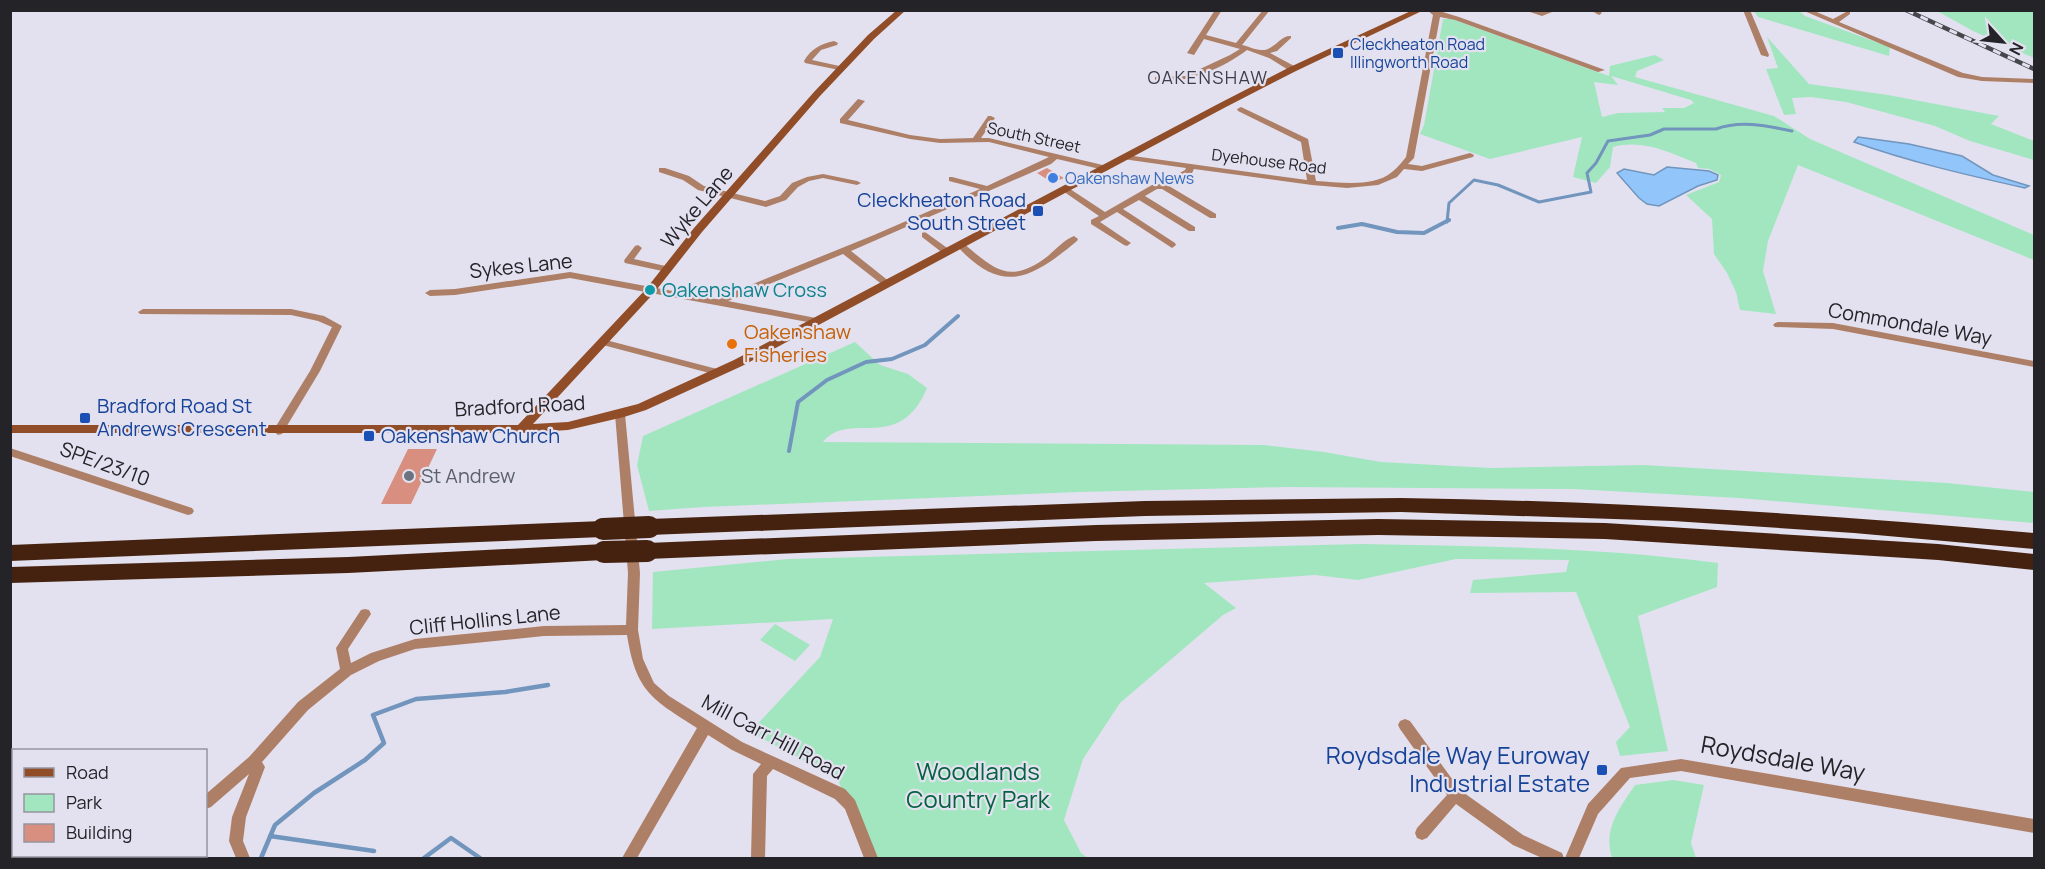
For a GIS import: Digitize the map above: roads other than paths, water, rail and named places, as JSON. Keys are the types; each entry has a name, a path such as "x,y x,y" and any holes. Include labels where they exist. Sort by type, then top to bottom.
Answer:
{"highway":[{"path":"10,552 1097,510 1312,505 1579,510 1720,516 1919,530 2034,541"},
{"path":"10,575 348,565 604,552 1096,533 1378,527 1605,531 1938,552 2034,562"}],"street":[{"name":"Wyke Lane","path":"522,429 650,291 698,230 841,69 871,37 902,10"},
{"path":"1191,53 1219,10"},
{"path":"1158,79 1186,78 1233,57 1241,47 1241,39 1267,10"},
{"name":"Bradford Road","path":"10,429 278,431 522,429 568,426 620,414 717,372 818,321 1293,69 1420,10"},
{"path":"1527,10 1542,14 1554,10"},
{"path":"1746,10 1765,55"},
{"path":"1805,10 1961,75 1982,79 2034,81"},
{"path":"1470,156 1422,170 1403,166 1410,158 1434,12 1457,18 1601,70"},
{"path":"1833,22 1848,13"},
{"path":"1202,36 1262,54 1293,69"},
{"path":"1262,54 1274,49 1289,37"},
{"path":"834,43 822,46 813,53 808,61 841,69"},
{"name":"South Street","path":"861,101 843,121 910,137 940,141 976,140 1104,168"},
{"path":"1241,109 1305,141 1312,183"},
{"path":"1244,122 1256,116"},
{"path":"976,140 991,118"},
{"path":"718,302 844,250 1056,156"},
{"name":"Dyehouse Road","path":"1126,157 1312,183 1375,183 1394,175 1403,166"},
{"path":"1127,243 1094,222 1155,187 1163,186 1189,171 1190,167"},
{"path":"662,170 686,178 701,188 766,204 783,198 795,185 807,179 823,176 857,183"},
{"path":"952,179 987,188"},
{"path":"1163,186 1213,216"},
{"path":"1064,189 1104,215"},
{"path":"1138,196 1192,229"},
{"path":"1116,208 1172,244"},
{"path":"925,235 947,252"},
{"path":"960,245 997,272 1014,275 1030,271 1074,239"},
{"path":"638,248 628,261 668,269"},
{"path":"844,250 887,284"},
{"name":"Sykes Lane","path":"430,293 455,292 570,275 818,321"},
{"path":"143,312 291,312 321,318 337,326 315,371 278,431"},
{"name":"Commondale Way","path":"1778,324 1833,326 2034,364"},
{"path":"602,342 717,372"},
{"name":"Mill Carr Hill Road","path":"620,414 634,573 632,630 637,659 650,687 664,700 705,727 771,762 840,794 850,805 871,858"},
{"name":"SPE/23/10","path":"10,452 57,465 188,511"},
{"path":"347,671 342,648 364,614"},
{"name":"Cliff Hollins Lane","path":"207,801 254,761 303,706 347,671 375,657 415,644 544,632 632,630"},
{"path":"1405,725 1455,795 1518,840 1557,858"},
{"path":"628,858 705,727"},
{"path":"243,858 236,841 239,817 258,767 254,761"},
{"path":"758,858 760,774 771,762"},
{"name":"Roydsdale Way","path":"1572,858 1593,809 1626,772 1658,766 1681,765 2034,826"},
{"path":"1422,833 1455,795"}],"water":[{"path":"1858,137 1909,144 1962,156 1993,175 2029,186 2025,188 1917,162 1854,142"},
{"path":"1667,167 1709,171 1718,175 1717,180 1698,186 1659,206 1647,204 1639,198 1617,173 1624,169 1654,175"}],"waterway":[{"path":"1447,221 1449,203 1474,180 1498,185 1539,202 1591,192 1587,173 1596,163 1608,141 1650,135 1664,129 1716,129 1735,125 1754,125 1792,131"},
{"path":"1338,228 1362,224 1397,232 1424,233 1447,221"},
{"path":"789,451 798,402 827,380 866,362 892,359 925,345 958,316"},
{"path":"270,836 275,825 314,793 365,760 384,743 373,715 416,699 505,692 548,685"},
{"path":"261,858 270,836"},
{"path":"270,836 374,851"},
{"path":"424,858 451,838 480,858"}],"railway":[{"path":"1906,10 2034,69"}],"place":[{"name":"Cleckheaton Road Illingworth Road","path":"1338,53"},
{"name":"Oakenshaw News","path":"1053,178"},
{"name":"Cleckheaton Road South Street","path":"1038,211"},
{"name":"Oakenshaw Cross","path":"650,290"},
{"name":"Oakenshaw Fisheries","path":"732,344"},
{"name":"Bradford Road St Andrews Crescent","path":"85,418"},
{"name":"Oakenshaw Church","path":"369,436"},
{"name":"St Andrew","path":"409,476"},
{"name":"Roydsdale Way Euroway Industrial Estate","path":"1602,770"}],"district":[{"name":"OAKENSHAW","path":"1208,78"}],"park label":[{"name":"Woodlands Country Park","path":"978,786"}]}
